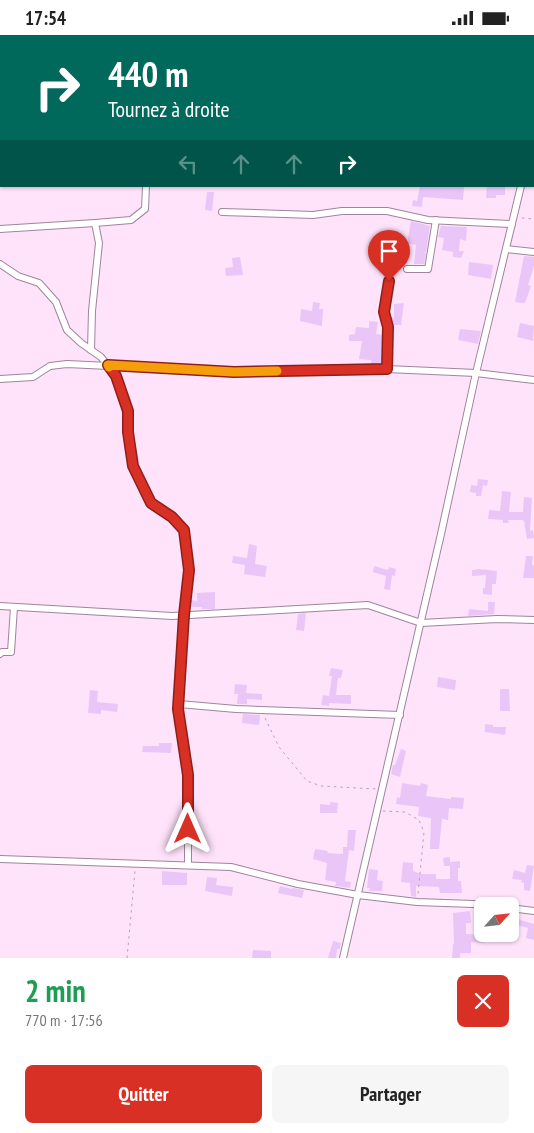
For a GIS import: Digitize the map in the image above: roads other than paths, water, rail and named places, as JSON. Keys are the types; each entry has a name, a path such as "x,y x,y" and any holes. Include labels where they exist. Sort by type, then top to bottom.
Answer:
{"street":[{"path":"0,229 131,220 145,209 146,187"},
{"path":"343,958 421,623 476,373 521,187"},
{"path":"222,212 313,215 342,211 387,211 428,220 512,224"},
{"path":"407,269 428,269 436,220"},
{"path":"91,350 92,311 99,243 95,223"},
{"path":"506,249 534,252"},
{"path":"0,264 18,276 39,283 56,302 67,330 101,357 116,376 128,411 128,432 133,466 151,503 172,517 184,530 189,570 178,704 188,775 188,865"},
{"path":"0,379 33,377 50,366 67,364 234,372 387,369 476,373 534,380"},
{"path":"0,606 172,616 368,605 421,623 497,619 534,620"},
{"path":"0,654 2,652 11,652 14,607"},
{"path":"178,704 262,710 400,715"},
{"path":"0,859 231,867 298,884 358,895 417,902 474,904"},
{"path":"519,909 534,911"}],"lane":[{"path":"387,369 388,327 384,312 389,281"}]}
